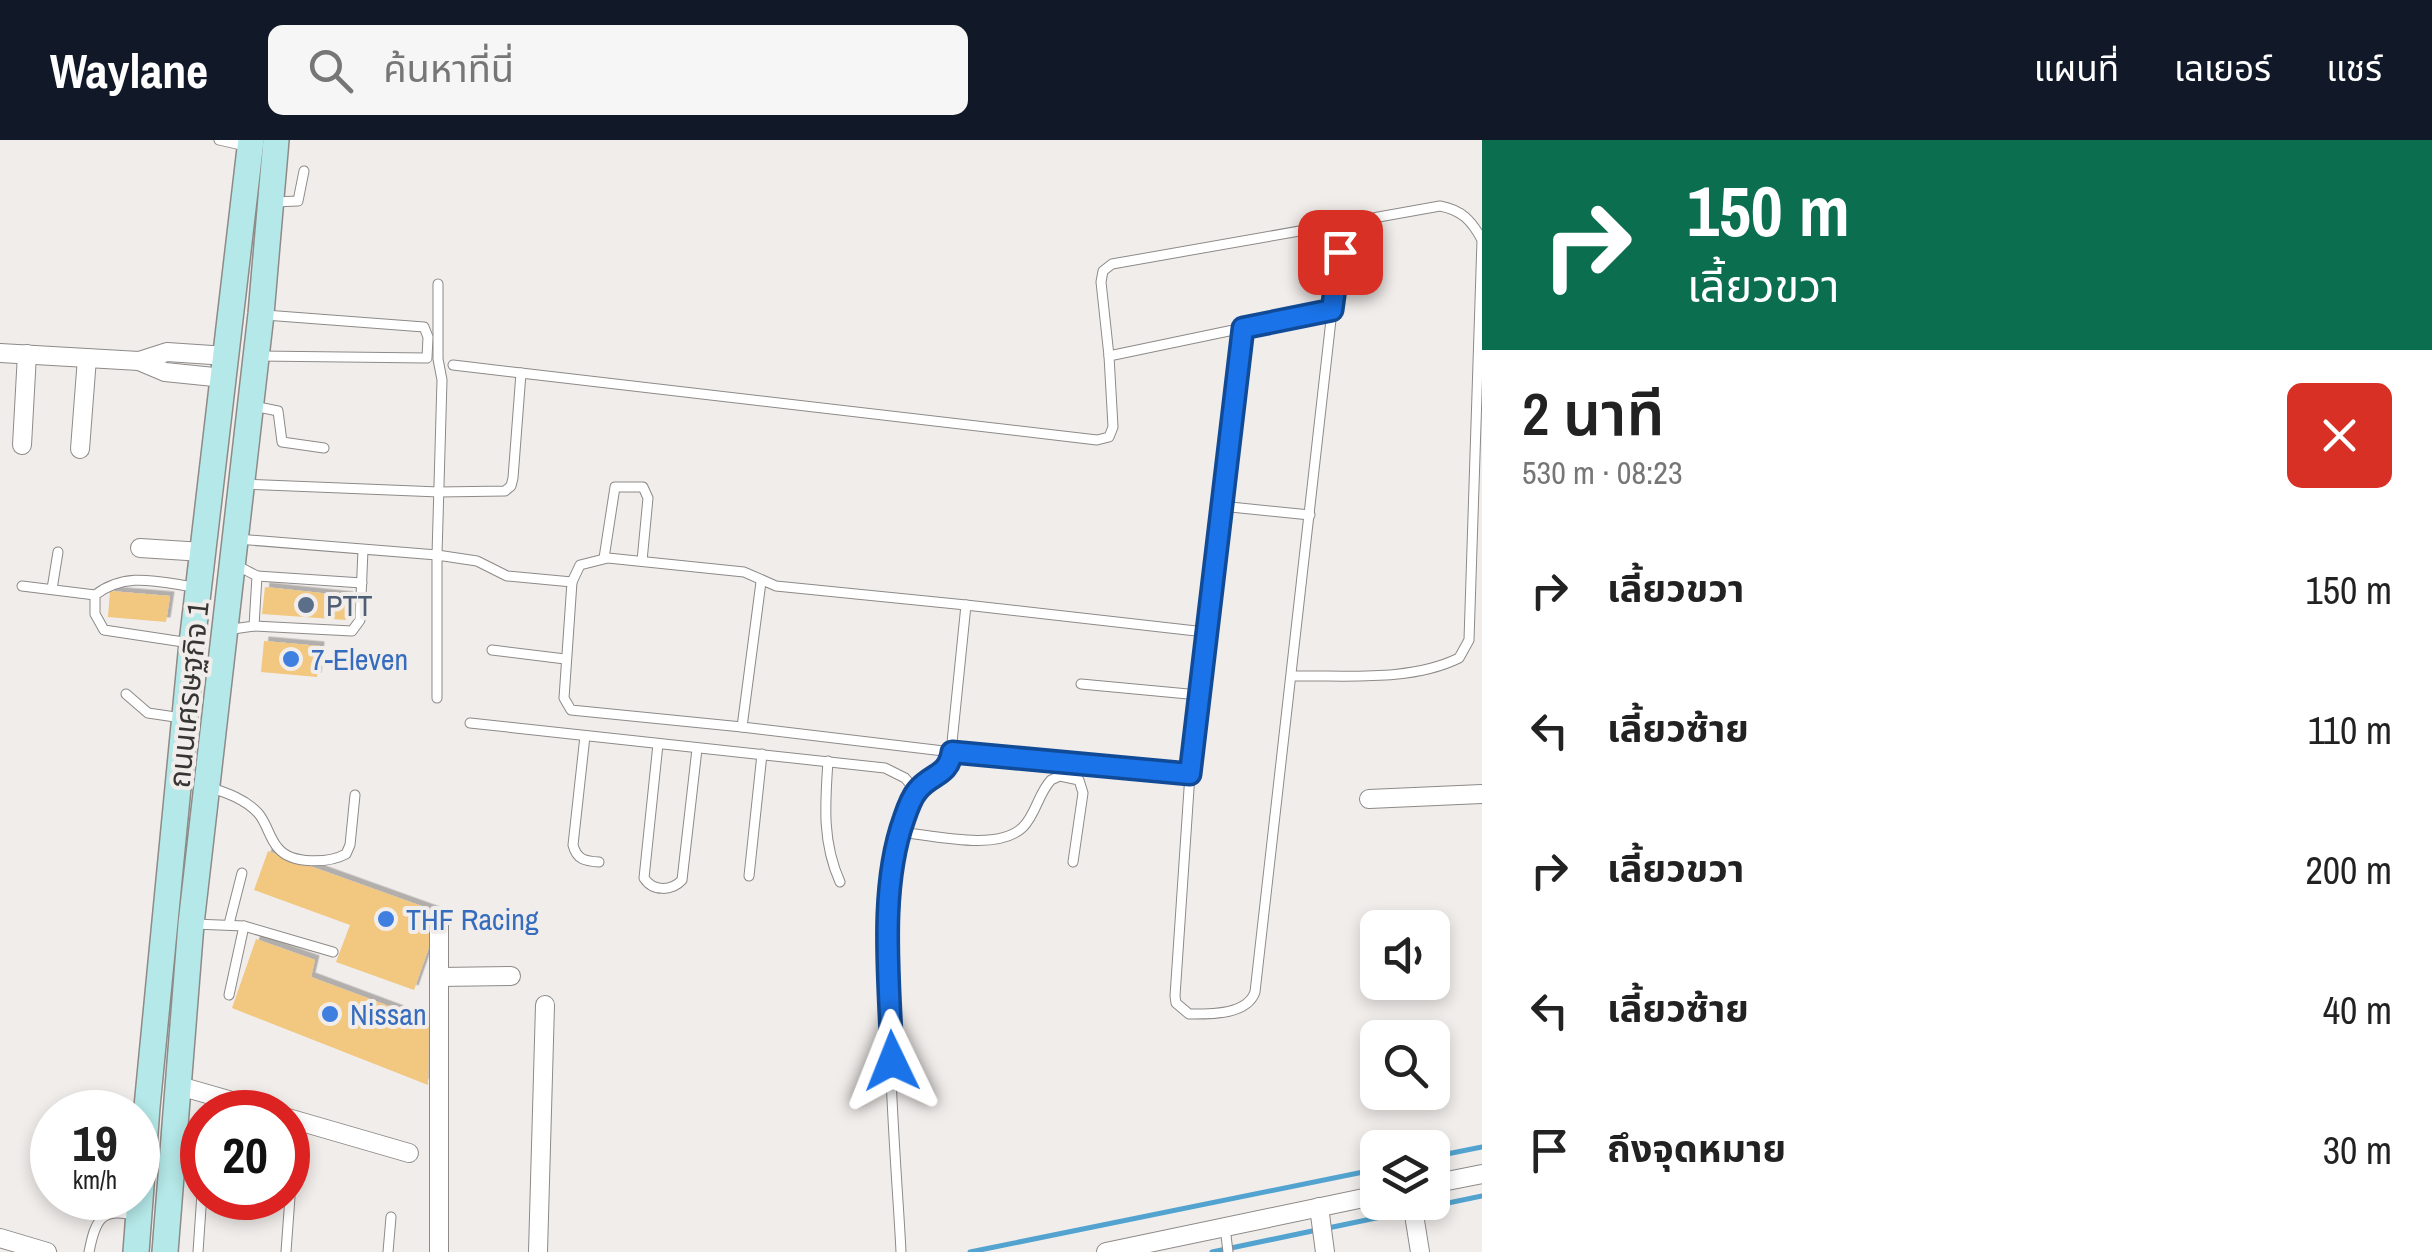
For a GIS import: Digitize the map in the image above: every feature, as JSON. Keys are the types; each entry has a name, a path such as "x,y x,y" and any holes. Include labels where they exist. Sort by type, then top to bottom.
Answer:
{"main road":[{"name":"ถนนเศรษฐกิจ 1","path":"164,1252 191,924 256,356 276,140"},
{"name":"ถนนเศรษฐกิจ 1","path":"149,1090 192,643 251,144"},
{"path":"160,1102 175,1097"},
{"name":"ถนนเศรษฐกิจ 1","path":"136,1252 139,1220"}],"street":[{"path":"0,353 138,361 165,372 225,367"},
{"path":"22,445 27,354"},
{"path":"80,449 87,358"},
{"path":"140,548 203,552"},
{"path":"1368,799 1482,794"},
{"path":"439,926 439,1252"},
{"path":"439,977 511,976"},
{"path":"538,1252 545,1005"},
{"path":"175,1097 180,1098"},
{"path":"310,1124 409,1153"},
{"path":"1450,1180 1482,1174"},
{"path":"1106,1252 1149,1248 1225,1227 1360,1198"},
{"path":"1319,1206 1325,1252"},
{"path":"1415,1220 1420,1252"},
{"path":"0,1238 48,1252"}],"lane":[{"path":"218,140 251,144"},
{"path":"271,202 298,201 304,171"},
{"path":"453,366 1097,440 1109,436 1113,427 1101,282 1104,271 1112,264 1440,206 1456,208 1473,222 1482,240 1469,640 1460,658 1428,669 1292,676"},
{"path":"1243,328 1190,774 1175,996 1183,1010 1197,1014 1243,1008 1255,992 1344,223"},
{"path":"432,358 438,284"},
{"path":"1110,356 1332,310"},
{"path":"260,314 424,328 428,336 442,380 436,698"},
{"path":"256,356 432,358"},
{"path":"240,484 498,492 511,486 521,373"},
{"path":"250,405 278,411 282,442 324,448"},
{"path":"604,558 614,486 636,485 643,487 648,498 642,561"},
{"path":"1221,506 1310,514"},
{"path":"232,550 362,550 436,555 477,561 506,576 572,582"},
{"path":"232,550 257,576 362,582"},
{"path":"224,630 254,626 352,630 360,620 362,550"},
{"path":"52,589 58,552"},
{"path":"1190,774 571,710 564,698 572,582 580,565 604,558 744,572 776,586 1206,632"},
{"path":"254,626 257,576"},
{"path":"22,586 95,594 109,584 132,578 199,588"},
{"path":"742,727 761,582"},
{"path":"95,594 96,614 104,630 192,643"},
{"path":"901,1252 889,964 892,883 900,832 916,792 948,767 952,752 966,605"},
{"path":"492,650 565,658"},
{"path":"1081,684 1199,695"},
{"path":"126,694 148,714 185,718"},
{"path":"470,723 828,760 897,772 916,792"},
{"path":"585,736 573,845 582,860 599,862"},
{"path":"658,744 644,878 654,887 668,888 682,880 697,748"},
{"path":"749,876 762,754"},
{"path":"828,760 826,838 840,882"},
{"path":"900,832 997,840 1025,826 1050,780 1072,777 1079,780 1083,793 1074,862"},
{"path":"207,786 242,800 258,813 277,848 297,858 327,860 346,854 350,846 354,795"},
{"path":"229,924 242,873"},
{"path":"191,924 244,926 332,952"},
{"path":"229,995 244,926"},
{"path":"388,1252 391,1217"},
{"path":"89,1252 99,1220"},
{"path":"198,1252 200,1220"},
{"path":"286,1252 288,1220"},
{"path":"1225,1227 1228,1252"}],"building":[{"name":"PTT","path":"265,587 349,596 346,620 262,614"},
{"path":"110,591 170,596 166,622 108,617"},
{"name":"7-Eleven","path":"264,641 320,646 317,677 261,672"},
{"name":"THF Racing","path":"268,851 441,913 414,990 336,962 350,925 254,890"},
{"name":"Nissan","path":"256,939 315,960 311,977 429,1021 428,1085 232,1008"}],"waterway":[{"path":"1450,1153 1482,1147"},
{"path":"970,1252 1360,1173"},
{"path":"1328,1228 1482,1196"},
{"path":"1212,1252 1317,1230"}],"place":[{"name":"PTT","path":"306,605"},
{"name":"7-Eleven","path":"291,659"},
{"name":"THF Racing","path":"386,919"},
{"name":"Nissan","path":"330,1014"}],"route":[{"path":"892,1061 889,929 900,832 916,792 948,767 952,752 1190,774 1243,328 1332,310 1340,252"}]}
